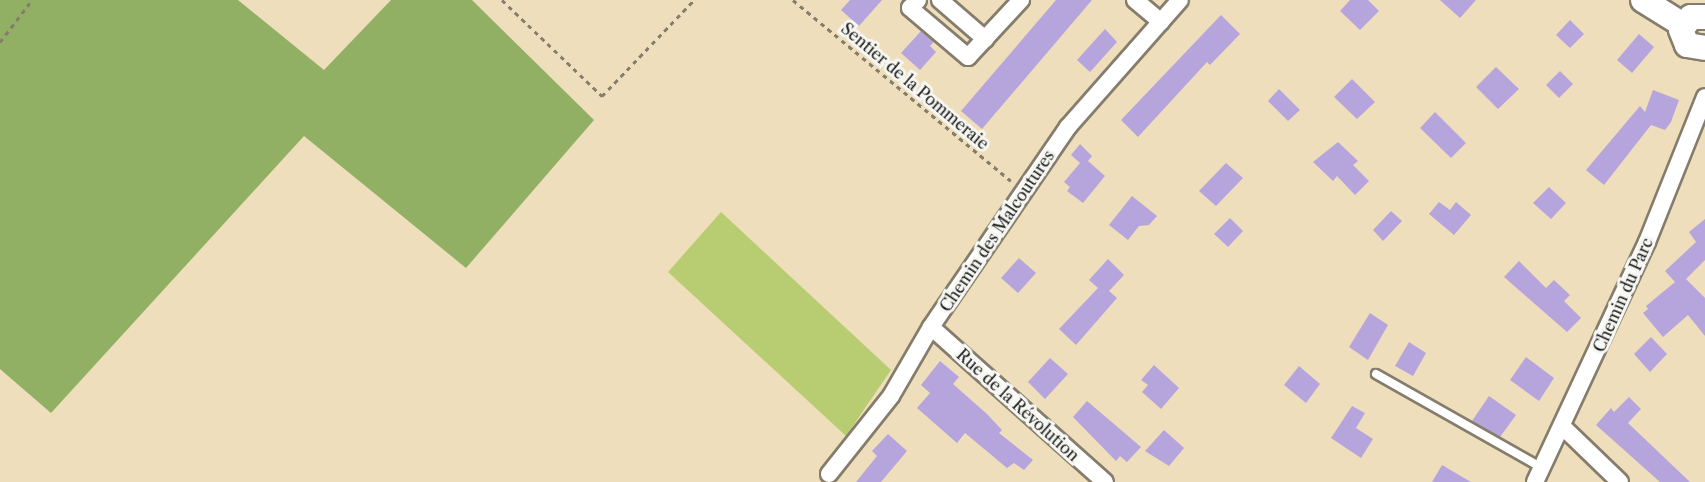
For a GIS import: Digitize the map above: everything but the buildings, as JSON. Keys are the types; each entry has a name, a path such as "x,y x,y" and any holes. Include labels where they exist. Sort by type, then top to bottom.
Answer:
{"main road":[{"path":"1643,0 1694,21 1683,41 1702,55"}],"street":[{"path":"918,0 910,8 968,57 1021,0"},
{"path":"940,0 985,39"},
{"path":"1135,0 1161,22"},
{"name":"Chemin des Malcoutures","path":"830,474 891,396 932,327 1022,190 1068,127 1180,0"},
{"name":"Chemin du Parc","path":"1538,475 1563,427 1647,242 1704,102"},
{"name":"Rue de la Révolution","path":"932,327 1105,482"},
{"path":"1563,427 1620,482"}],"lane":[{"path":"1376,374 1538,475"}],"path":[{"path":"0,42 32,0"},
{"path":"502,0 602,96 694,0"},
{"name":"Sentier de la Pommeraie","path":"793,0 1022,190"}],"green space":[{"path":"0,0 238,0 324,70 391,0 472,0 594,120 466,268 304,136 51,413 0,369"},
{"path":"721,212 891,370 846,436 668,272"}]}
